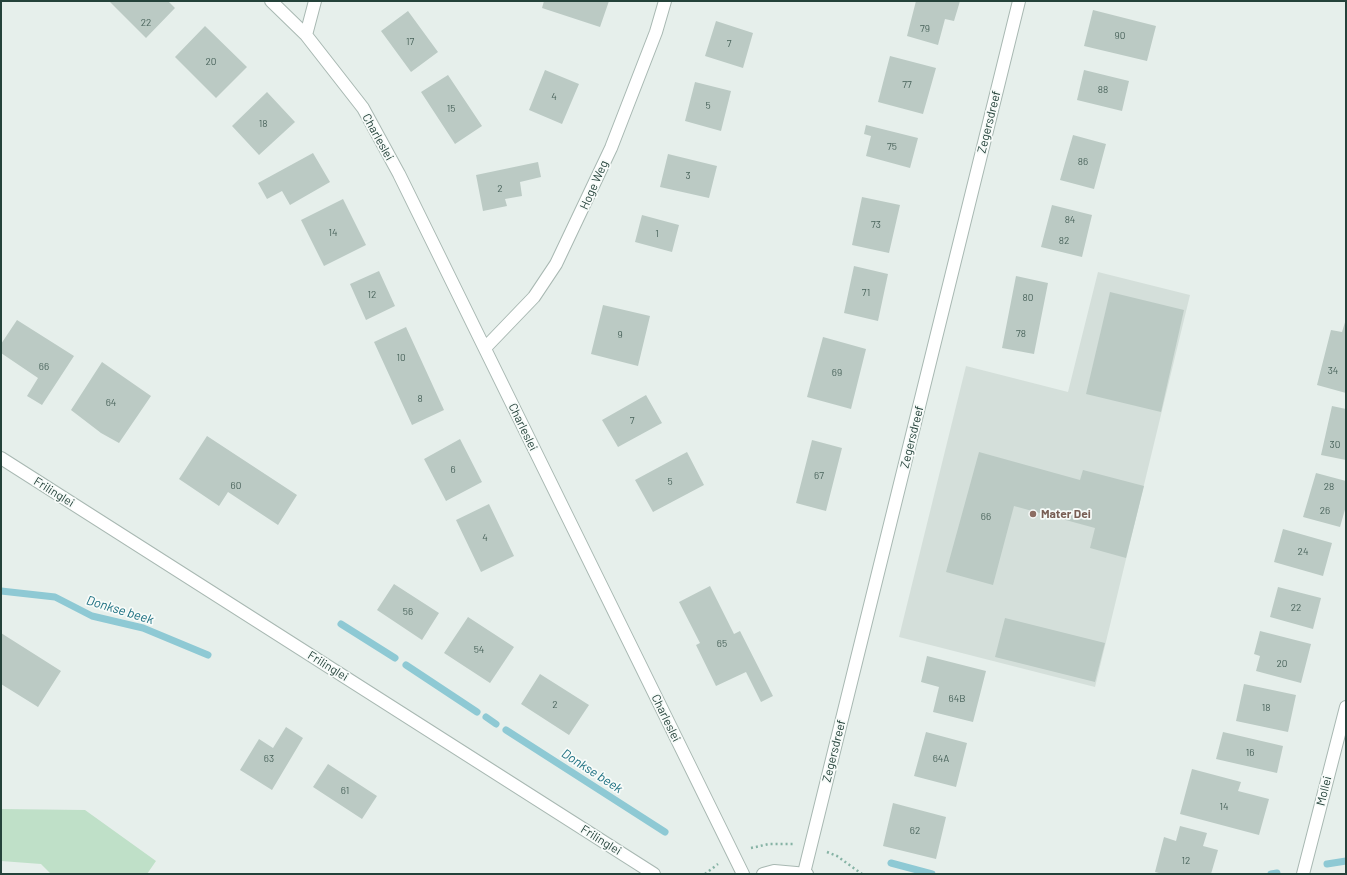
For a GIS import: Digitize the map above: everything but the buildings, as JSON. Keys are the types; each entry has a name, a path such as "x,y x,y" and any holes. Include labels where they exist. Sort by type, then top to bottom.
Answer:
{"street":[{"name":"Charleslei","path":"271,1 306,35 362,108 399,174 743,874"},
{"path":"306,35 315,1"},
{"name":"Hoge Weg","path":"485,348 534,297 556,264 611,148 656,32 665,1"},
{"name":"Zegersdreef","path":"806,873 810,847 1019,1"},
{"name":"Frilinglei","path":"1,458 654,874"},
{"name":"Mollei","path":"1303,874 1346,707"},
{"path":"763,874 774,871 806,873"}],"path":[{"path":"734,855 752,848 769,844 787,843 810,847 837,856 862,874"}],"shaded area":[{"name":"Mater Dei","path":"1098,272 1190,295 1095,687 899,637 966,366 1068,392"}],"green space":[{"path":"1,809 85,810 156,861 147,874 51,874 41,864 1,861"}],"waterway":[{"name":"Donkse beek","path":"1,591 55,597 92,616 143,628 208,655"},
{"name":"Donkse beek","path":"341,624 395,658"},
{"name":"Donkse beek","path":"406,665 477,712"},
{"name":"Donkse beek","path":"486,717 496,724"},
{"name":"Donkse beek","path":"506,730 665,832"},
{"name":"Donkse beek","path":"1327,864 1346,861"},
{"name":"Donkse beek","path":"891,863 932,874"},
{"name":"Donkse beek","path":"1271,874 1277,873"}],"place":[{"name":"Mater Dei","path":"1033,514"}]}
